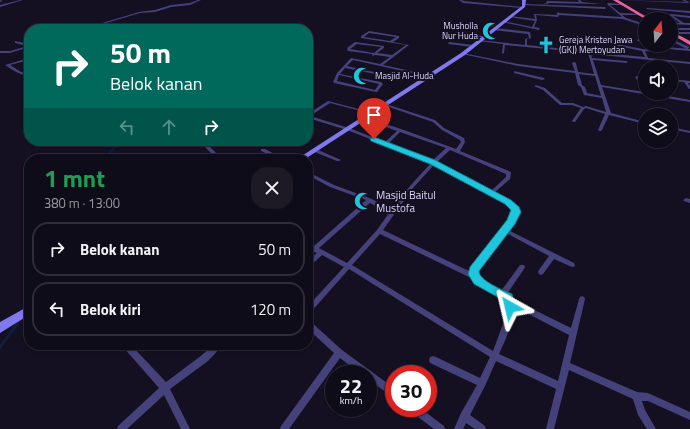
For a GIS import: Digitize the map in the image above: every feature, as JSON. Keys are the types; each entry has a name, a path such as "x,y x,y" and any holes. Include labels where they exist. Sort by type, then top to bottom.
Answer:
{"highway":[{"path":"615,0 639,12"},
{"path":"619,0 638,12"},
{"path":"678,34 690,42"},
{"path":"678,34 690,42"}],"street":[{"path":"0,6 22,0"},
{"path":"100,24 140,12 190,4 200,0"},
{"path":"460,0 463,2 499,7 499,4"},
{"path":"598,0 608,11"},
{"path":"619,0 688,3 683,0"},
{"path":"540,14 539,10 544,4 548,4 547,2 580,1 601,4"},
{"path":"464,5 495,2 510,6 536,2"},
{"path":"502,2 510,2 510,6"},
{"path":"571,2 575,8"},
{"path":"524,3 585,11"},
{"path":"308,154 463,54 510,17 524,3"},
{"path":"617,18 608,4 674,6"},
{"path":"656,5 664,10"},
{"path":"557,8 605,8"},
{"path":"557,8 558,14"},
{"path":"581,8 588,14"},
{"path":"589,8 595,13"},
{"path":"647,9 690,11"},
{"path":"533,27 536,20 535,14 558,16 558,14 588,14 623,18"},
{"path":"588,14 638,14"},
{"path":"615,14 638,23"},
{"path":"684,24 670,15 690,17"},
{"path":"510,17 536,20"},
{"path":"503,22 539,28"},
{"path":"678,24 690,24"},
{"path":"494,29 529,33 530,38 526,39 526,46"},
{"path":"678,30 690,29"},
{"path":"460,31 485,37"},
{"path":"381,65 408,45 362,37 369,32 398,37"},
{"path":"678,33 690,33"},
{"path":"391,42 402,34"},
{"path":"16,42 24,45"},
{"path":"479,42 660,60"},
{"path":"576,42 578,51"},
{"path":"383,48 356,43 348,49 392,57"},
{"path":"449,43 473,46"},
{"path":"503,53 504,44"},
{"path":"605,44 638,49"},
{"path":"678,44 690,50"},
{"path":"374,54 386,45"},
{"path":"0,56 24,48"},
{"path":"678,49 690,50"},
{"path":"0,52 10,52"},
{"path":"589,52 601,86 608,114 600,130"},
{"path":"643,52 647,58"},
{"path":"463,54 518,65 597,75"},
{"path":"344,58 429,76"},
{"path":"338,74 381,84 378,91 335,83 338,74 352,59"},
{"path":"592,59 626,62"},
{"path":"24,62 7,65 24,74"},
{"path":"678,62 690,63"},
{"path":"12,68 24,63"},
{"path":"574,63 580,85 583,87 585,94 603,96"},
{"path":"518,65 514,74 543,79"},
{"path":"345,67 390,76"},
{"path":"378,74 388,67"},
{"path":"535,77 542,68"},
{"path":"353,78 362,71"},
{"path":"358,88 364,80"},
{"path":"678,80 690,82"},
{"path":"685,81 690,88"},
{"path":"536,86 544,89 561,104 576,105 583,108 593,108 608,114 638,121"},
{"path":"601,86 638,91"},
{"path":"678,99 690,101"},
{"path":"313,113 329,102 372,113"},
{"path":"385,105 434,120 443,129 462,139 463,142 457,152"},
{"path":"574,121 583,108"},
{"path":"313,118 348,129 433,162 508,202 516,209 515,216 474,270 475,278"},
{"path":"364,118 449,148 509,173 508,178 491,193"},
{"path":"678,129 690,132"},
{"path":"386,144 400,130"},
{"path":"207,146 215,154"},
{"path":"313,305 379,231 412,186 433,162 449,148"},
{"path":"263,150 271,154"},
{"path":"314,150 338,160"},
{"path":"313,176 332,186 370,200 392,213"},
{"path":"370,200 314,249 348,266 495,356 561,387"},
{"path":"504,230 572,265"},
{"path":"379,231 475,278 503,294 510,301 573,333"},
{"path":"313,260 321,253"},
{"path":"541,272 553,256"},
{"path":"503,294 522,267"},
{"path":"550,429 582,299"},
{"path":"458,429 495,356 510,313 510,301"},
{"path":"0,328 24,313"},
{"path":"313,329 340,353 385,386"},
{"path":"131,350 165,388 186,429"},
{"path":"121,429 165,388 205,358 213,350"},
{"path":"284,429 340,353"},
{"path":"433,360 482,383"},
{"path":"566,365 637,396 648,397 690,416"},
{"path":"637,396 641,412 652,429"},
{"path":"464,416 482,429"},
{"path":"425,417 441,429"}],"waterway":[{"path":"601,0 620,18 638,24"},
{"path":"678,41 690,47"},
{"path":"108,154 116,146"},
{"path":"0,347 20,320"}],"place":[{"name":"Musholla Nur Huda","path":"491,31"},
{"name":"Gereja Kristen Jawa (GKJ) Mertoyudan","path":"546,45"},
{"name":"Masjid Al-Huda","path":"362,76"},
{"name":"Masjid Baitul Mustofa","path":"363,201"}],"route":[{"path":"374,139 452,171 508,202 516,209 515,216 511,222 474,270 475,278 508,298 510,301 510,307"}]}
